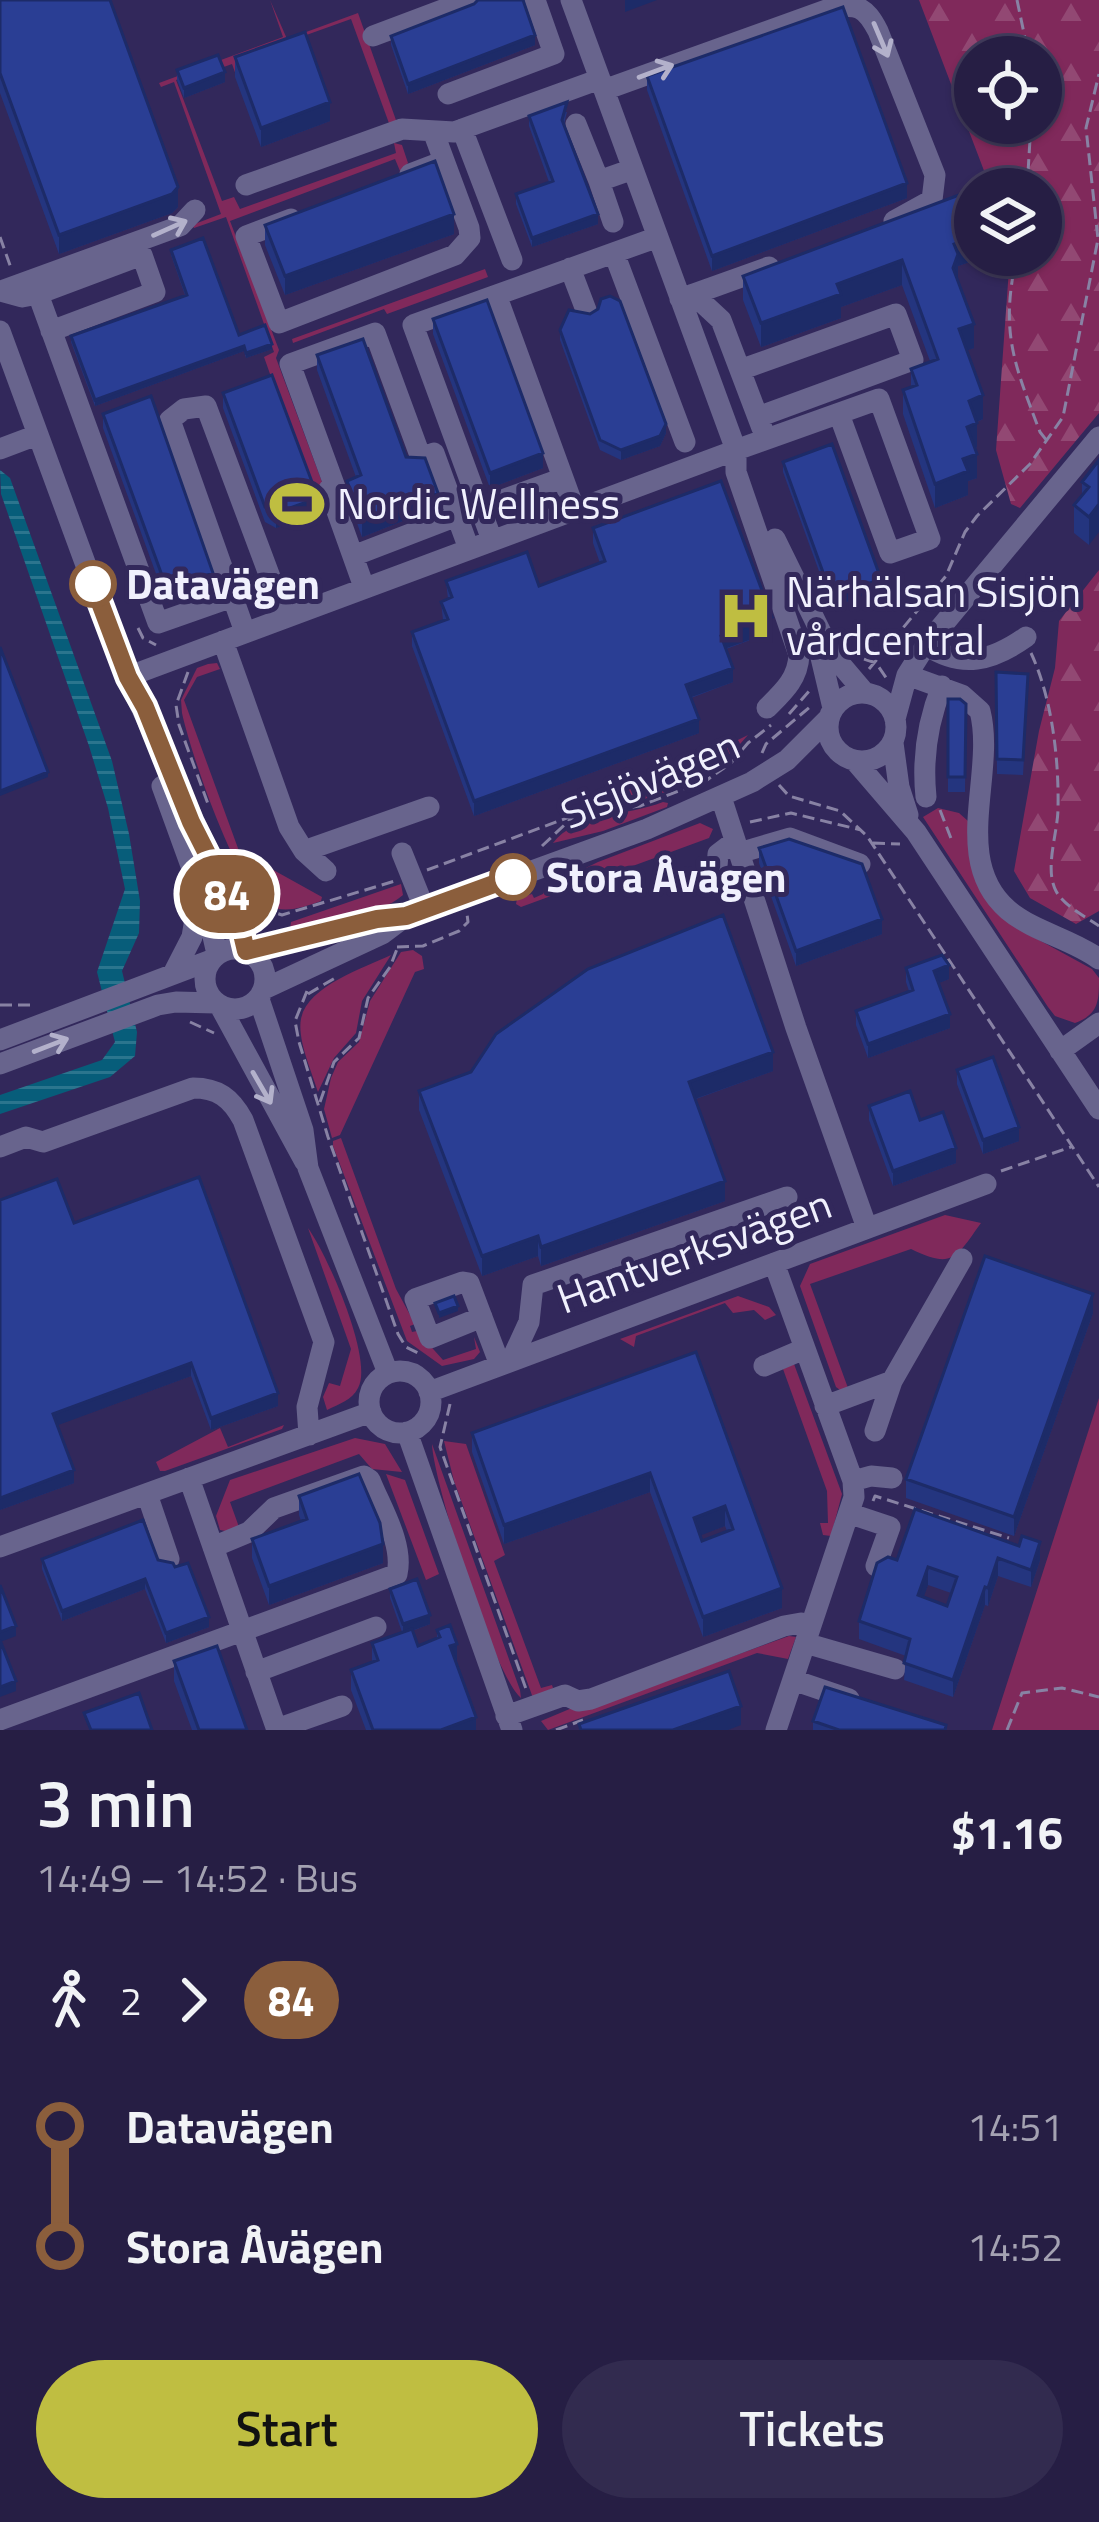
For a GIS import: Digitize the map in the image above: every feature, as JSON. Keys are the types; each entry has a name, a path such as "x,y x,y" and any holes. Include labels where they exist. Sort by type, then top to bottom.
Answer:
{"street":[{"path":"373,36 469,0"},
{"path":"448,94 554,54 535,0"},
{"path":"571,0 658,237 687,296 736,450 803,603 830,693 831,742 916,832 1099,1109"},
{"path":"246,185 367,131 462,129 829,9 860,5 878,31 935,175 935,191 923,208 863,232"},
{"path":"576,124 613,222"},
{"path":"462,129 512,260"},
{"path":"312,211 246,236 279,323 430,267 464,249 469,228 433,130"},
{"path":"378,186 444,161"},
{"path":"599,181 633,170"},
{"path":"14,290 180,226 195,210"},
{"path":"492,540 413,325 658,237"},
{"path":"614,253 685,442"},
{"path":"14,290 142,255 155,292 51,331"},
{"path":"687,296 800,256"},
{"path":"570,268 586,310"},
{"path":"14,290 51,331 158,623 232,597"},
{"path":"687,296 721,320 766,440"},
{"path":"497,297 574,508"},
{"path":"740,370 896,314 913,360 758,417"},
{"path":"0,331 128,677 145,707 191,822 237,913 248,951 263,968 261,994 303,1130 308,1168"},
{"path":"364,587 329,489 335,487 290,364 375,333 421,458 434,453 469,549"},
{"path":"128,677 574,508 879,399 930,538 890,554 839,414"},
{"path":"244,632 170,420 184,409 206,406 285,617"},
{"path":"6,447 37,435"},
{"path":"883,687 926,645 1099,436"},
{"path":"736,450 736,472 799,655 799,666 774,716"},
{"path":"480,508 563,478"},
{"path":"353,556 457,516"},
{"path":"926,645 949,658 969,662 1026,638"},
{"path":"223,641 289,827 304,851 326,871"},
{"path":"128,677 133,709 200,889 214,957 206,986 308,1168 388,1373"},
{"path":"830,693 942,686 976,705 982,721 979,839 988,885 1011,913 1099,959"},
{"path":"926,797 924,753 930,716 942,686"},
{"path":"883,687 896,719 892,743 899,787 916,832"},
{"path":"883,687 896,719"},
{"name":"Sisjövägen","path":"788,760 830,693 849,695 883,687"},
{"name":"Sisjövägen","path":"261,994 416,913 721,797 788,760 811,753 880,757 892,743"},
{"path":"721,797 867,1228"},
{"path":"304,851 429,807"},
{"path":"716,879 718,854 790,838 860,864"},
{"path":"402,853 416,913"},
{"path":"173,974 189,948 200,889"},
{"name":"Sisjövägen","path":"248,951 416,913"},
{"path":"0,1064 132,1003 173,974 228,950 248,951"},
{"path":"132,1003 176,1001 240,1010 261,994"},
{"path":"4,1013 26,1030"},
{"path":"0,1040 98,1015"},
{"path":"1060,1051 1099,1023"},
{"path":"0,1147 26,1137 43,1142 193,1088 208,1088 229,1100 243,1120 324,1342 307,1407 309,1435"},
{"name":"Hantverksvägen","path":"436,1389 986,1184"},
{"path":"506,1363 529,1322 533,1285 788,1197"},
{"path":"875,1431 892,1381 962,1259"},
{"path":"775,1263 853,1481 860,1517 808,1636 776,1730"},
{"path":"482,1317 506,1363"},
{"path":"764,1366 804,1348"},
{"path":"388,1373 417,1376 436,1389 429,1412 417,1428 407,1432 390,1431 371,1412 370,1394 388,1373"},
{"path":"825,1406 892,1381"},
{"path":"0,1547 371,1412"},
{"path":"407,1432 509,1723 532,1706 565,1695 578,1702 592,1700 801,1623 808,1636 895,1669"},
{"path":"0,1720 397,1574 399,1556 370,1480 364,1476 274,1508 249,1532 213,1547"},
{"path":"853,1481 871,1476 892,1478"},
{"path":"189,1478 277,1730 342,1706"},
{"path":"147,1494 170,1559"},
{"path":"860,1517 890,1527 875,1566"},
{"path":"256,1672 376,1627"},
{"path":"793,1680 879,1709"}],"path":[{"path":"1017,0 1025,36"},
{"path":"889,647 946,576 965,532 1019,478 1063,417 1098,239 1086,128 1099,74"},
{"path":"0,237 14,290"},
{"path":"1013,276 1009,342 1047,441"},
{"path":"133,613 143,638 158,646 177,643 189,675 177,697 179,725 212,813"},
{"path":"1026,638 1054,748 1058,811 1052,879 1061,898 1099,926"},
{"path":"764,757 766,744 830,693 853,660 876,663 883,687"},
{"path":"247,891 257,903 282,915 410,876 575,815 640,806 707,780 731,763 774,716 830,693"},
{"path":"777,782 789,796 840,811 867,836 1099,1187"},
{"path":"926,797 939,803 952,842"},
{"path":"539,849 575,815"},
{"path":"318,1106 327,1076 358,1038 368,998 398,947 423,946 459,931 468,922 466,912"},
{"path":"282,915 291,943"},
{"path":"300,973 308,994 295,1021 318,1106 401,1340 435,1363 436,1389 451,1408 440,1447 532,1706"},
{"path":"0,1000 4,1013"},
{"path":"986,1184 1008,1167 1074,1147"},
{"path":"355,1249 367,1247"},
{"path":"860,1517 875,1496 1009,1538"},
{"path":"1006,1730 1022,1693 1062,1688 1099,1697"}],"green space":[{"path":"270,0 287,39 358,13 397,123 390,126 351,19 284,43 236,75 232,64 221,68 219,63 176,80 222,201 234,197 240,209 396,153 394,143 402,145 408,163 400,171 395,159 230,221 325,490 313,495 264,357 274,352 226,217 192,225 221,214 174,82 161,87 159,83 283,37"},
{"path":"919,0 1099,0 1099,413 1020,508 1011,504 996,450 1008,276 1062,276 1062,168 983,168 974,144 1062,144 1062,36 954,36 954,92"},
{"path":"485,269 488,277 293,343 292,339"},
{"path":"1099,570 1099,911 1076,924 1030,898 1014,871 1055,668 1059,621"},
{"path":"217,663 220,669 197,677 184,700 239,851 322,897 321,901 286,909 266,904 228,845 182,713 181,700 197,668"},
{"path":"748,735 716,765 677,787 591,809 590,805"},
{"path":"663,802 667,807 603,831 553,843 574,826"},
{"path":"938,808 959,813 968,821 973,868 1028,934 1092,969 1099,978 1098,1000 1089,1015 1075,1023 1055,1016 1048,1007 923,817"},
{"path":"700,823 713,829 709,838 521,907 516,904 517,899 543,894 543,889 598,862"},
{"path":"401,884 403,895 379,909 290,929 291,922"},
{"path":"413,950 422,956 424,969 415,972 340,1135 332,1138 324,1109 331,1078 338,1062 359,1042 370,1001 401,952"},
{"path":"391,955 362,1001 356,1033 334,1058 318,1092 301,1036 305,1007 338,980"},
{"path":"341,1138 396,1289 415,1324 410,1326 412,1332 417,1331 443,1360 476,1349 474,1337 480,1352 474,1359 442,1366 407,1341 333,1146"},
{"path":"945,1215 981,1223 952,1257 936,1258 911,1249 810,1284 848,1388 840,1390 800,1286 810,1264"},
{"path":"308,1228 336,1283 360,1355 358,1388 349,1399 327,1410 323,1397 329,1383 340,1386 351,1349"},
{"path":"738,1296 769,1307 776,1315 765,1320 754,1310 733,1313 725,1303 636,1336 634,1347 620,1339"},
{"path":"794,1364 842,1494 831,1536 823,1535 820,1523 828,1523 827,1491 783,1369"},
{"path":"1099,1398 1099,1730 992,1730"},
{"path":"284,1425 282,1429 165,1471 156,1462 220,1428 228,1447"},
{"path":"355,1438 385,1444 402,1472 372,1469 359,1454 230,1502 239,1527 231,1532 220,1530 216,1516 230,1480"},
{"path":"444,1441 466,1444 505,1555 494,1561 541,1688 552,1685 533,1698 454,1481"},
{"path":"432,1444 521,1698 496,1654 467,1576"},
{"path":"386,1474 405,1480 439,1574 426,1580"},
{"path":"796,1637 788,1659 757,1653 548,1730 541,1721 572,1708 588,1709"}],"water":[{"path":"0,470 10,478 112,761 140,901 139,933 122,971 137,1032 135,1056 110,1077 0,1114 0,1095 102,1060 115,1042 97,972 125,889 108,808 1,494"}],"building":[{"path":"0,0 110,0 178,187 172,194 59,235 0,73"},
{"path":"478,0 523,0 535,35 408,84 391,36"},
{"path":"843,7 907,183 712,256 647,76"},
{"path":"305,32 330,102 261,128 235,57"},
{"path":"218,55 225,72 184,88 177,70"},
{"path":"567,102 562,120 598,214 532,238 516,194 553,181 529,116"},
{"path":"435,161 454,214 285,276 265,225"},
{"path":"954,197 954,276 974,324 959,329 983,395 969,401 977,423 967,427 977,454 963,459 968,471 935,484 903,390 917,385 911,369 938,359 902,260 837,284 841,294 761,323 743,276"},
{"path":"203,238 239,335 265,325 272,344 246,353 244,346 95,400 71,336 187,295 171,250"},
{"path":"610,296 620,301 666,424 660,436 621,450 600,440 560,330 569,310 590,314 601,299"},
{"path":"487,300 543,453 490,473 433,319"},
{"path":"363,339 406,457 425,458 438,493 362,522 347,481 361,475 317,355"},
{"path":"272,375 318,498 276,513 265,507 223,393"},
{"path":"151,396 213,573 167,589 103,414"},
{"path":"832,444 881,579 832,597 783,462"},
{"path":"1099,460 1099,504 1089,517 1074,505 1089,487 1082,482"},
{"path":"721,481 772,617 721,636 733,668 686,685 699,719 474,801 412,632 448,619 441,602 452,597 446,581 527,552 539,586 605,561 593,528"},
{"path":"0,647 48,772 0,791"},
{"path":"996,672 1028,674 1023,760 997,759"},
{"path":"948,699 966,704 965,777 948,777"},
{"path":"789,839 862,864 882,919 796,951 759,848"},
{"path":"723,915 773,1052 689,1082 725,1181 541,1247 538,1236 482,1256 419,1091 471,1072 496,1034 588,969"},
{"path":"942,955 949,965 934,971 950,1014 868,1044 856,1011 913,990 906,968"},
{"path":"993,1057 1019,1127 983,1140 957,1070"},
{"path":"910,1091 920,1120 943,1112 956,1148 893,1171 869,1106"},
{"path":"199,1177 278,1393 211,1418 191,1363 53,1414 74,1470 0,1498 0,1200 57,1179 74,1223"},
{"path":"985,1256 1093,1294 1014,1517 906,1479"},
{"path":"454,1296 458,1306 439,1313 435,1303"},
{"path":"696,1352 782,1588 703,1617 650,1473 504,1525 472,1433","holes":["725,1506 733,1529 702,1541 694,1518"]},
{"path":"359,1474 380,1523 383,1544 269,1586 252,1539 307,1519 299,1496"},
{"path":"915,1509 1019,1546 1022,1536 1040,1542 1031,1570 998,1558 953,1680 904,1663 910,1639 859,1621 877,1563 888,1557 897,1560","holes":["928,1567 957,1577 947,1606 918,1595"]},
{"path":"143,1520 158,1560 175,1567 188,1563 209,1617 166,1633 145,1579 62,1611 42,1559"},
{"path":"417,1579 430,1615 403,1624 390,1589"},
{"path":"0,1585 16,1626 0,1632"},
{"path":"450,1625 457,1644 450,1646 476,1717 441,1730 373,1730 351,1670 378,1660 372,1643 412,1629 418,1646 440,1637 437,1630"},
{"path":"0,1640 16,1681 0,1687"},
{"path":"217,1646 247,1730 199,1730 174,1661"},
{"path":"729,1671 741,1706 673,1730 581,1730 579,1724"},
{"path":"825,1687 946,1725 945,1730 839,1730 813,1721"},
{"path":"139,1693 152,1730 91,1730 84,1713"}],"bus line":[{"name":"84","path":"93,584 191,822 237,913 246,951 406,916 513,877"}],"place":[{"name":"Nordic Wellness","path":"297,504"},
{"name":"Datavägen","path":"93,584"},
{"name":"Närhälsan Sisjön vårdcentral","path":"746,616"},
{"name":"Stora Åvägen","path":"513,877"}]}
